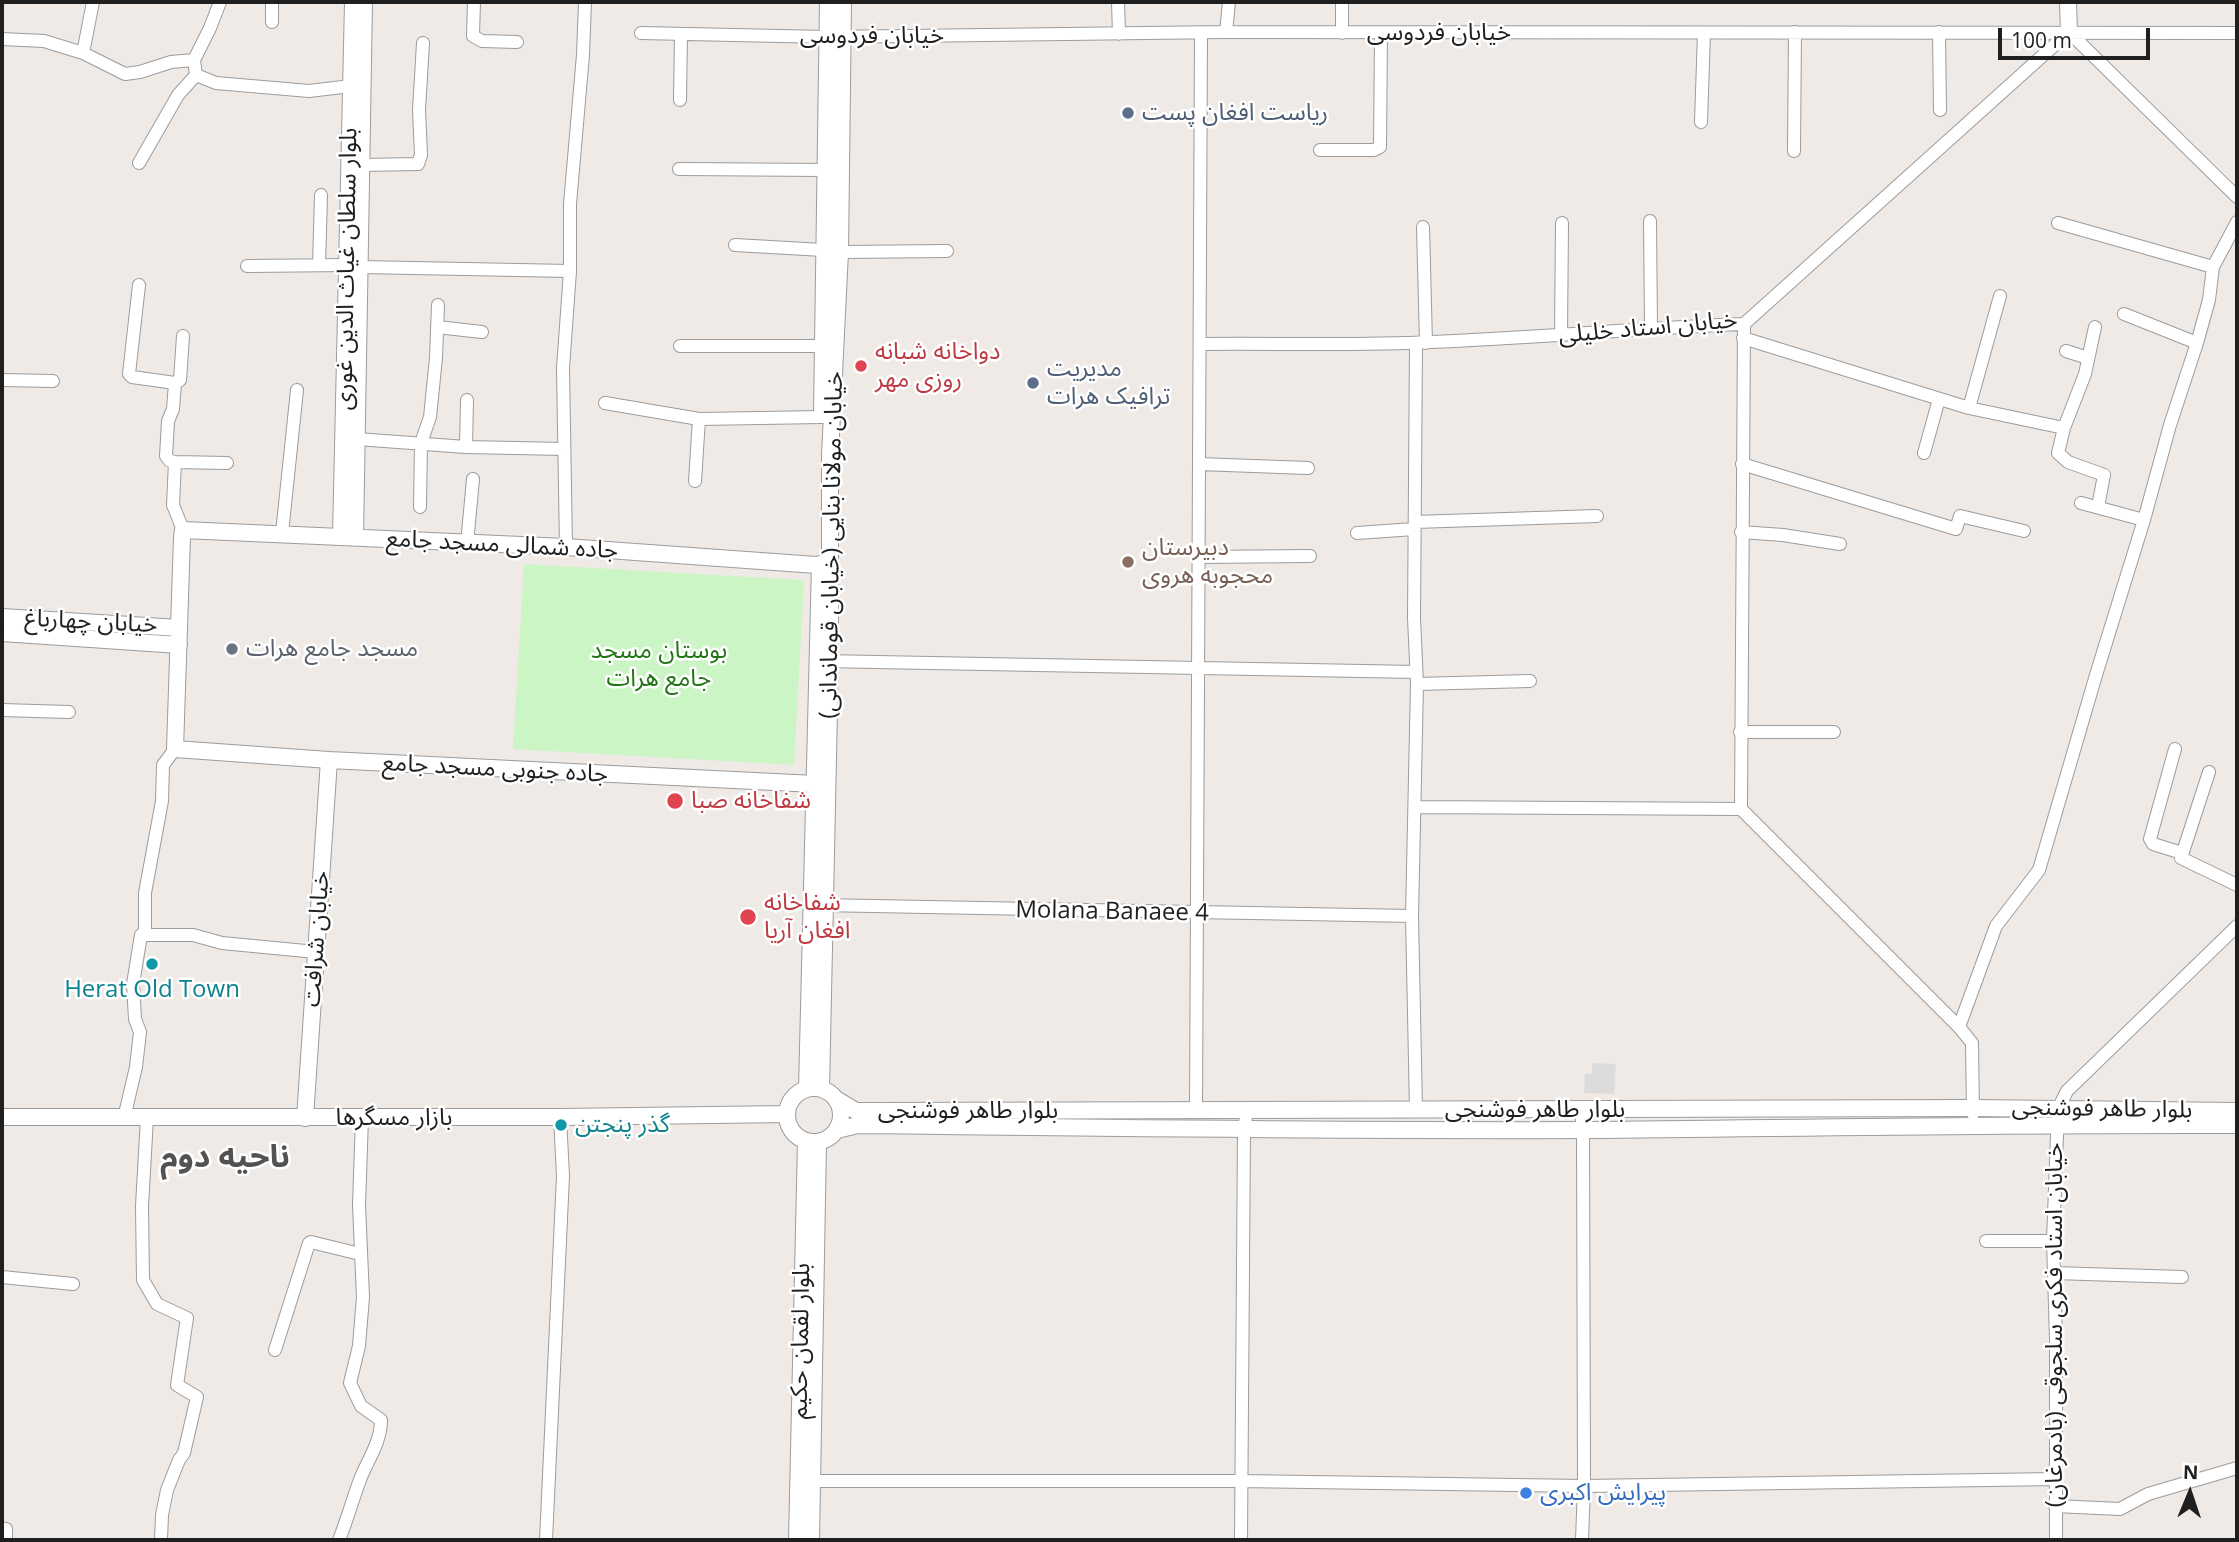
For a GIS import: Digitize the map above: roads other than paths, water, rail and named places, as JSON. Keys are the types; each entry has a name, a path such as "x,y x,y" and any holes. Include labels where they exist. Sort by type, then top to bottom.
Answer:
{"street":[{"path":"83,53 93,2"},
{"path":"139,163 178,95 196,75 194,60 211,28 220,2"},
{"path":"272,2 272,22"},
{"name":"بلوار سلطان غیاث الدین غوری","path":"348,537 354,266 351,86 353,2"},
{"path":"348,537 357,439 354,266 362,165 364,2"},
{"path":"474,2 473,36 482,41 517,42"},
{"path":"566,547 563,369 570,271 570,204 585,2"},
{"name":"خیابان مولانا بنایی (خیابان قوماندانی)","path":"814,1089 825,566 840,252 835,37 828,2"},
{"name":"خیابان مولانا بنایی (خیابان قوماندانی)","path":"825,566 823,250 835,37 843,2"},
{"path":"1118,2 1119,34"},
{"path":"1226,32 1229,2"},
{"path":"1342,2 1342,33"},
{"path":"2068,2 2069,32 2237,197"},
{"name":"خیابان فردوسی","path":"641,33 835,37 1226,32 2237,33"},
{"path":"1794,151 1796,32"},
{"path":"1939,32 1940,110"},
{"name":"خیابان استاد خلیلی","path":"1200,344 1421,342 1561,336 1651,328 1744,331 2069,32"},
{"path":"1196,1110 1201,33"},
{"path":"1320,150 1374,150 1380,146 1381,33"},
{"path":"1701,122 1704,33"},
{"path":"680,100 681,34"},
{"path":"2,39 44,41 83,53 125,74 171,62 194,60"},
{"path":"362,165 418,164 421,155 419,110 423,43"},
{"path":"196,75 216,83 309,91 351,86"},
{"path":"679,169 826,170"},
{"path":"319,265 321,195"},
{"path":"1650,221 1651,328"},
{"path":"1959,1027 1996,926 2039,870 2170,425 2197,343 2213,267 2237,222"},
{"path":"1561,336 1562,223"},
{"path":"2058,223 2213,267"},
{"path":"1416,1110 1412,916 1416,678 1415,525 1423,227"},
{"path":"735,245 823,250"},
{"path":"840,252 947,251"},
{"path":"247,266 319,265 570,271"},
{"path":"139,285 129,374 132,377 175,383 180,381 183,336"},
{"path":"1969,408 2000,296"},
{"path":"420,507 421,443 430,417 438,305"},
{"path":"2124,314 2197,343"},
{"path":"437,327 482,332"},
{"path":"2095,327 2085,374 2064,428 2058,453 2068,462 2104,475 2098,506"},
{"path":"1973,1126 1972,1043 1741,809 1744,331 1939,399 2064,428"},
{"path":"680,346 823,346"},
{"path":"2066,351 2088,358"},
{"path":"2,380 53,381"},
{"path":"175,383 173,408 168,421 166,456 175,462 227,463"},
{"path":"282,533 297,390"},
{"path":"1924,453 1939,399"},
{"path":"466,447 467,400"},
{"path":"605,403 699,419 822,417"},
{"path":"695,481 699,419"},
{"path":"357,439 466,447 564,449"},
{"path":"124,1118 136,1067 140,1032 135,1019 132,984 141,935 145,932 145,893 162,801 163,765 175,748 183,530 173,505 175,462"},
{"path":"1199,464 1308,468"},
{"path":"1742,464 1956,529 1960,516 2024,531"},
{"path":"467,544 473,480"},
{"path":"2081,503 2144,520"},
{"path":"1357,533 1415,525 1597,516"},
{"name":"جاده شمالی مسجد جامع","path":"183,530 566,547 825,566"},
{"path":"1741,532 1840,544"},
{"path":"1198,557 1310,556"},
{"name":"خیابان چهارباغ","path":"2,617 179,628"},
{"name":"خیابان چهارباغ","path":"2,633 179,645"},
{"path":"823,662 1198,667 1530,681"},
{"name":"خیابان مولانا بنایی (خیابان قوماندانی)","path":"818,905 815,784 823,662"},
{"path":"2,710 69,712"},
{"path":"1740,732 1834,732"},
{"name":"جاده جنوبی مسجد جامع","path":"175,748 329,760 815,784"},
{"path":"2175,749 2150,839 2153,844 2182,853"},
{"name":"خیابان شرافت","path":"305,1118 329,760"},
{"path":"2209,772 2181,858 2237,885"},
{"path":"1415,807 1741,809"},
{"name":"Molana Banaee 4","path":"818,905 1412,916"},
{"path":"2057,1117 2067,1091 2237,926"},
{"path":"141,935 193,935 222,943 316,952"},
{"path":"814,1089 836,1099 842,1118 837,1130 826,1140 812,1142 792,1131 787,1114 793,1098 814,1089"},
{"name":"بلوار طاهر فوشنجی","path":"836,1099 856,1111 1972,1108 2057,1117 2237,1125"},
{"path":"1241,1540 1244,1130 1247,1110"},
{"path":"1581,1110 1584,1486 1582,1540"},
{"name":"بلوار طاهر فوشنجی","path":"837,1130 858,1125 1244,1130 1973,1126 2057,1117 2237,1111"},
{"name":"بازار مسگرها","path":"2,1116 362,1118 787,1114"},
{"path":"547,1540 563,1176 560,1117"},
{"name":"خیابان استاد فکری سلجوقی (بادمرغان)","path":"2056,1540 2053,1241 2057,1117"},
{"path":"147,1118 142,1206 143,1280 157,1304 187,1318 177,1385 197,1397 184,1453 178,1460 167,1490 161,1540"},
{"path":"339,1540 362,1476 374,1453 382,1420 361,1406 351,1383 359,1346 363,1297 360,1254 362,1118"},
{"name":"بلوار لقمان حکیم","path":"797,1540 805,1481 812,1142"},
{"path":"1986,1241 2053,1241"},
{"path":"275,1350 309,1243 360,1254"},
{"path":"2054,1273 2182,1277"},
{"path":"2,1277 73,1284"},
{"path":"2055,1506 2120,1509 2148,1494 2237,1468"},
{"path":"805,1481 1240,1481 1584,1486 2056,1479"},
{"name":"بلوار لقمان حکیم","path":"805,1481 811,1540"},
{"path":"2,1528 6,1529 6,1540"}],"place":[{"name":"ریاست افغان پست","path":"1128,113"},
{"name":"دواخانه شبانه روزی مهر","path":"861,366"},
{"name":"مدیریت ترافیک هرات","path":"1033,383"},
{"name":"دبیرستان محجوبه هروی","path":"1128,562"},
{"name":"مسجد جامع هرات","path":"232,649"},
{"name":"شفاخانه صبا","path":"675,801"},
{"name":"شفاخانه افغان آریا","path":"748,917"},
{"name":"Herat Old Town","path":"152,964"},
{"name":"گذر پنجتن","path":"561,1125"},
{"name":"پیرایش اکبری","path":"1526,1493"}],"district":[{"name":"ناحیه دوم","path":"225,1158"}],"park label":[{"name":"بوستان مسجد جامع هرات","path":"659,665"}]}
